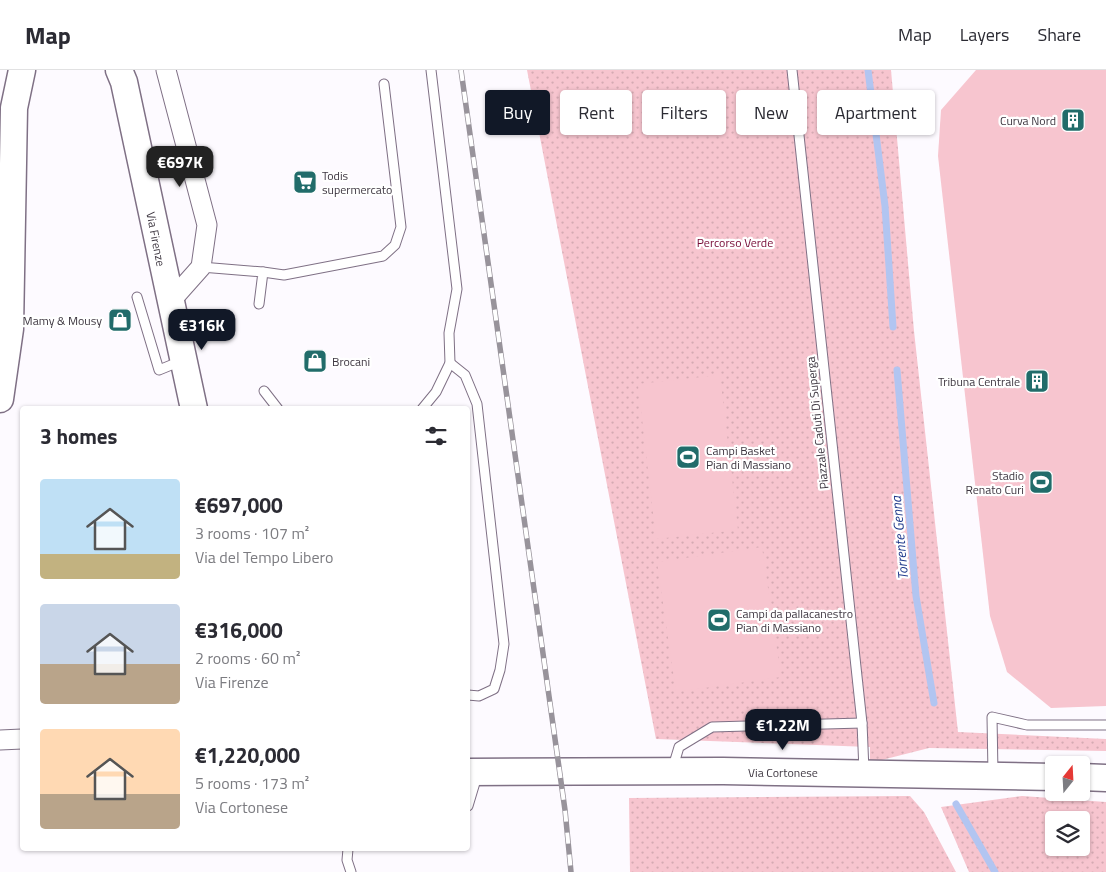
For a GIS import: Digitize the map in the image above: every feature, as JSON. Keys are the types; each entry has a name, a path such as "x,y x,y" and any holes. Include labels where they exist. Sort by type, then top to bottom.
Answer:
{"main road":[{"path":"0,399 10,330 14,108 22,70"},
{"name":"Via Firenze","path":"119,70 133,125 169,302 193,406"},
{"name":"Via Cortonese","path":"473,773 864,773 1045,777"},
{"path":"1090,777 1106,778"}],"street":[{"path":"166,70 207,225 201,266 169,302"},
{"path":"0,740 20,739"}],"lane":[{"path":"424,406 436,392 450,362 449,333 457,289 431,70"},
{"name":"Piazzale Caduti Di Superga","path":"792,70 862,723 864,773"},
{"path":"201,266 284,275 383,256 395,245 401,227 384,84"},
{"path":"259,304 263,272"},
{"path":"137,297 159,370 183,360"},
{"path":"450,362 466,375 477,404 504,644 500,670 494,688 479,696 470,695"},
{"path":"264,391 276,406"},
{"path":"993,776 992,717 1027,725 1106,725"},
{"path":"672,772 679,747 712,727 862,723"},
{"path":"470,793 473,773"},
{"path":"348,851 347,860 351,872"}],"green space":[{"name":"Percorso Verde","path":"527,70 891,70 893,90 817,90 817,135 897,135 914,331 958,732 1106,739 1106,751 929,748 870,763 870,747 656,739 540,135 550,135 550,90 531,90"},
{"name":"Stadio Renato Curi","path":"976,70 1106,70 1106,706 1051,708 1007,672 990,616 938,156 941,110"},
{"name":"Campi Basket Pian di Massiano","path":"720,375 738,530 656,539 638,384"},
{"name":"Campi da pallacanestro Pian di Massiano","path":"762,547 781,677 676,692 657,562"},
{"path":"910,796 924,812 956,872 630,872 629,798"},
{"path":"1022,796 1045,798 1045,801 1106,802 1106,872 969,872 941,807"}],"waterway":[{"name":"Torrente Genna","path":"868,70 885,206 893,327"},
{"name":"Torrente Genna","path":"897,370 916,596 934,703"},
{"name":"Torrente Genna","path":"956,804 995,872"}],"railway":[{"path":"461,70 565,810 571,872"}],"place":[{"name":"Curva Nord","path":"1073,120"},
{"name":"Todis supermercato","path":"305,182"},
{"name":"Mamy & Mousy","path":"120,320"},
{"name":"Brocani","path":"315,361"},
{"name":"Tribuna Centrale","path":"1037,381"},
{"name":"Campi Basket Pian di Massiano","path":"688,457"},
{"name":"Stadio Renato Curi","path":"1041,482"},
{"name":"Campi da pallacanestro Pian di Massiano","path":"719,620"}]}
